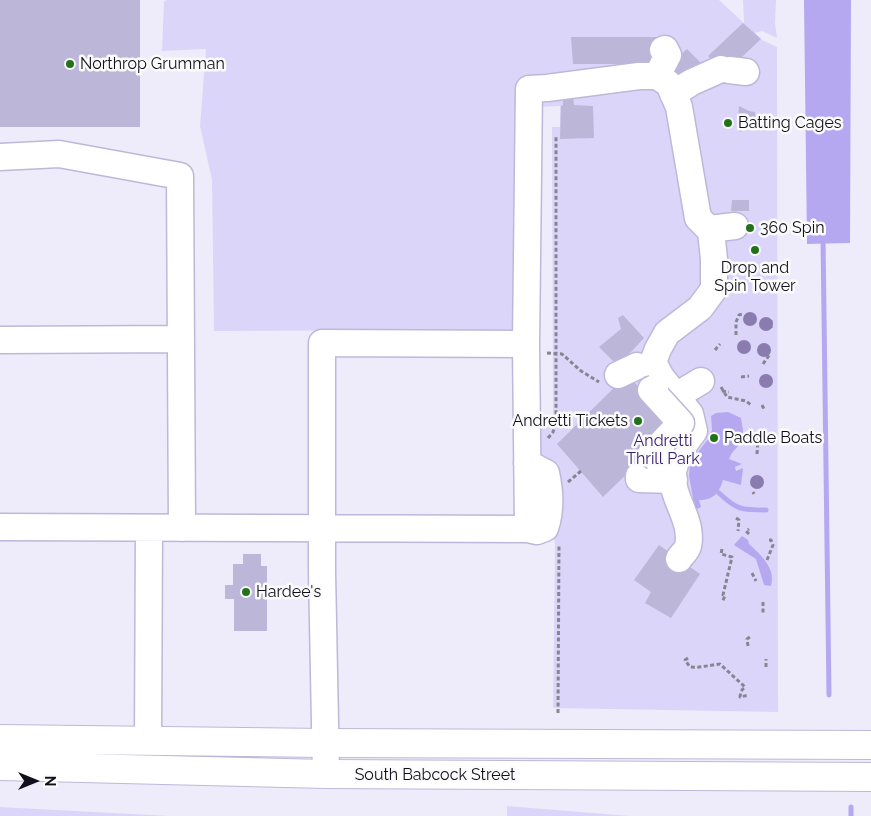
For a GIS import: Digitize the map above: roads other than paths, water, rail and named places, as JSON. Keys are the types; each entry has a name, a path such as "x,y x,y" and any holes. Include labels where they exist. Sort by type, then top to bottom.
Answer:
{"main road":[{"name":"South Babcock Street","path":"0,739 324,743 871,745"},
{"name":"South Babcock Street","path":"0,766 326,774 871,777"}],"street":[{"path":"662,50 665,49 668,55 665,85 678,107 698,218 727,224 711,231 714,259 714,289 700,308 668,334 658,349 649,377 651,390 682,423 651,454 648,467 639,479 674,480"},
{"path":"0,526 528,529 535,454 526,349 529,89 640,76 665,85 692,82 732,71"},
{"path":"0,157 59,154 180,176 182,528"},
{"path":"0,340 181,339"},
{"path":"326,774 322,528 322,343 526,349"},
{"path":"649,377 710,382"},
{"path":"649,377 690,414 694,431 677,454 673,474 677,499 689,515 688,548 678,559"},
{"path":"148,741 149,528"}],"waterway":[{"path":"823,238 829,695"},
{"path":"719,493 730,503 740,508 766,510"},
{"path":"851,807 851,816"}],"place":[{"name":"Northrop Grumman","path":"70,64"},
{"name":"Batting Cages","path":"728,123"},
{"name":"360 Spin","path":"750,228"},
{"name":"Drop and Spin Tower","path":"755,250"},
{"name":"Andretti Tickets","path":"638,421"},
{"name":"Paddle Boats","path":"714,438"},
{"name":"Hardee's","path":"246,592"}],"park label":[{"name":"Andretti Thrill Park","path":"663,450"}]}
